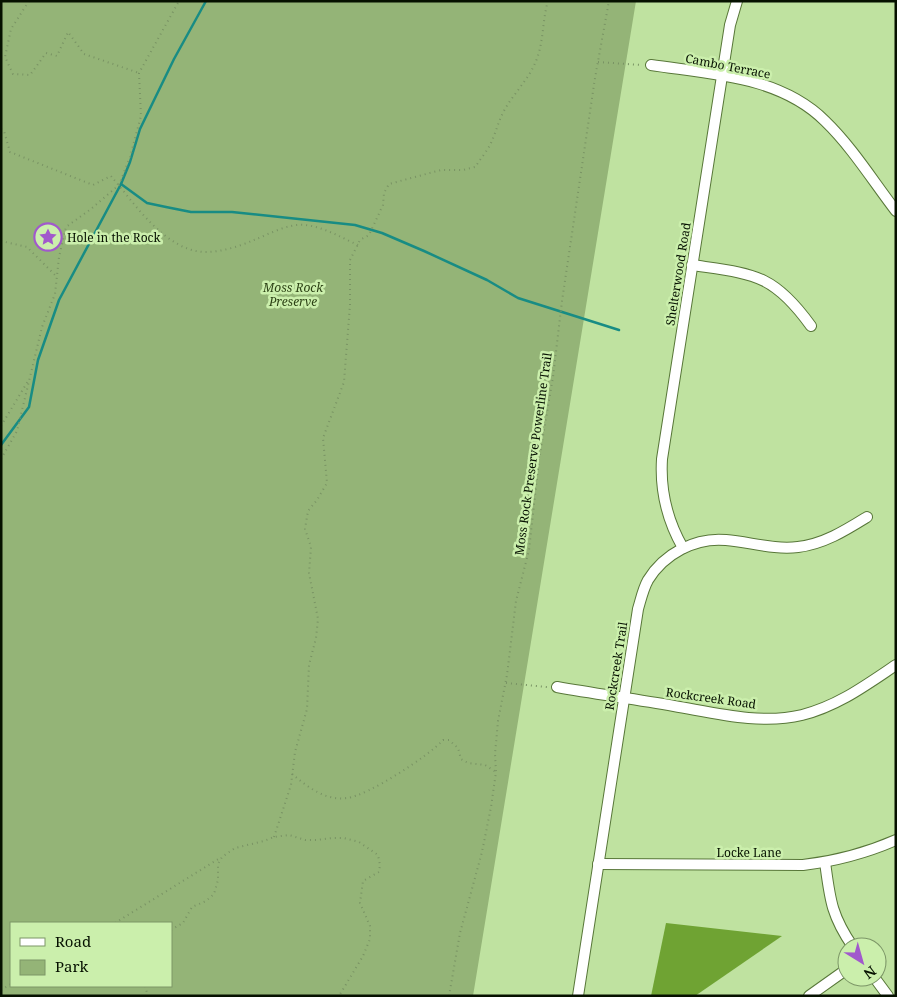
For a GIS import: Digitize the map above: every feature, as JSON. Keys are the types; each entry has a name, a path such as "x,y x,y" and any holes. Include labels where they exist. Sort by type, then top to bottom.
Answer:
{"street":[{"name":"Shelterwood Road","path":"683,548 665,506 661,469 730,25 737,1"},
{"name":"Cambo Terrace","path":"651,65 765,85 801,101 837,134 896,211"},
{"path":"692,265 742,273 762,279 773,285 791,300 811,326"},
{"name":"Rockcreek Trail","path":"578,996 638,609 648,580 658,568 683,548 703,541 724,540 778,548 797,547 827,539 868,516"},
{"name":"Rockcreek Road","path":"557,687 736,716 767,719 783,718 825,708 843,700 896,665"},
{"name":"Locke Lane","path":"598,864 803,865 868,852 896,840"},
{"path":"825,862 833,912 846,937"},
{"path":"809,996 837,976"}],"path":[{"path":"29,1 11,29 5,58 13,74 30,75 46,53 57,56 68,32 84,54 139,73"},
{"path":"1,458 17,431 42,327 56,294 59,257 66,227 119,185 130,158 140,116 139,73 178,1"},
{"path":"274,837 291,785 295,752 307,708 309,666 316,638 318,619 309,572 311,547 305,529 308,511 328,483 323,438 344,382 350,305 350,260 360,240 369,235 383,205 384,193 389,184 441,170 463,170 475,167 490,144 496,126 506,108 525,81 536,60 548,1"},
{"name":"Moss Rock Preserve Powerline Trail","path":"450,996 460,933 482,852 496,772 495,754 498,721 506,683 516,601 530,550 539,459 553,377 562,301 598,62 609,1"},
{"path":"598,62 651,65"},
{"path":"1,129 4,130 10,152 93,185 111,176 163,234 176,245 188,249 206,252 226,249 302,224 331,231 358,244"},
{"path":"1,241 27,247 57,278"},
{"path":"1,426 29,379"},
{"path":"506,683 557,687"},
{"path":"292,774 313,791 328,796 348,798 372,789 399,773 436,748 443,740 449,740 458,748 462,759 468,763 485,765 496,772"},
{"path":"117,922 235,848 264,842 274,837 289,836 316,840 344,838 359,842 378,855 380,865 379,872 374,876 366,878 363,882 360,903 370,926 370,939 363,956 339,996"},
{"path":"172,929 183,923 192,907 206,901 214,894 218,880 218,864 222,856"}],"green space":[{"name":"Moss Rock Preserve","path":"1,1 636,1 473,996 1,996"},
{"path":"666,923 782,936 695,996 651,996"}],"waterway":[{"path":"1,445 29,407 38,360 59,300 121,184 140,129 174,59 206,1"},
{"path":"121,184 147,203 191,212 232,212 355,225 382,233 424,251 487,280 518,298 619,330"}],"place":[{"name":"Hole in the Rock","path":"48,237"}]}
